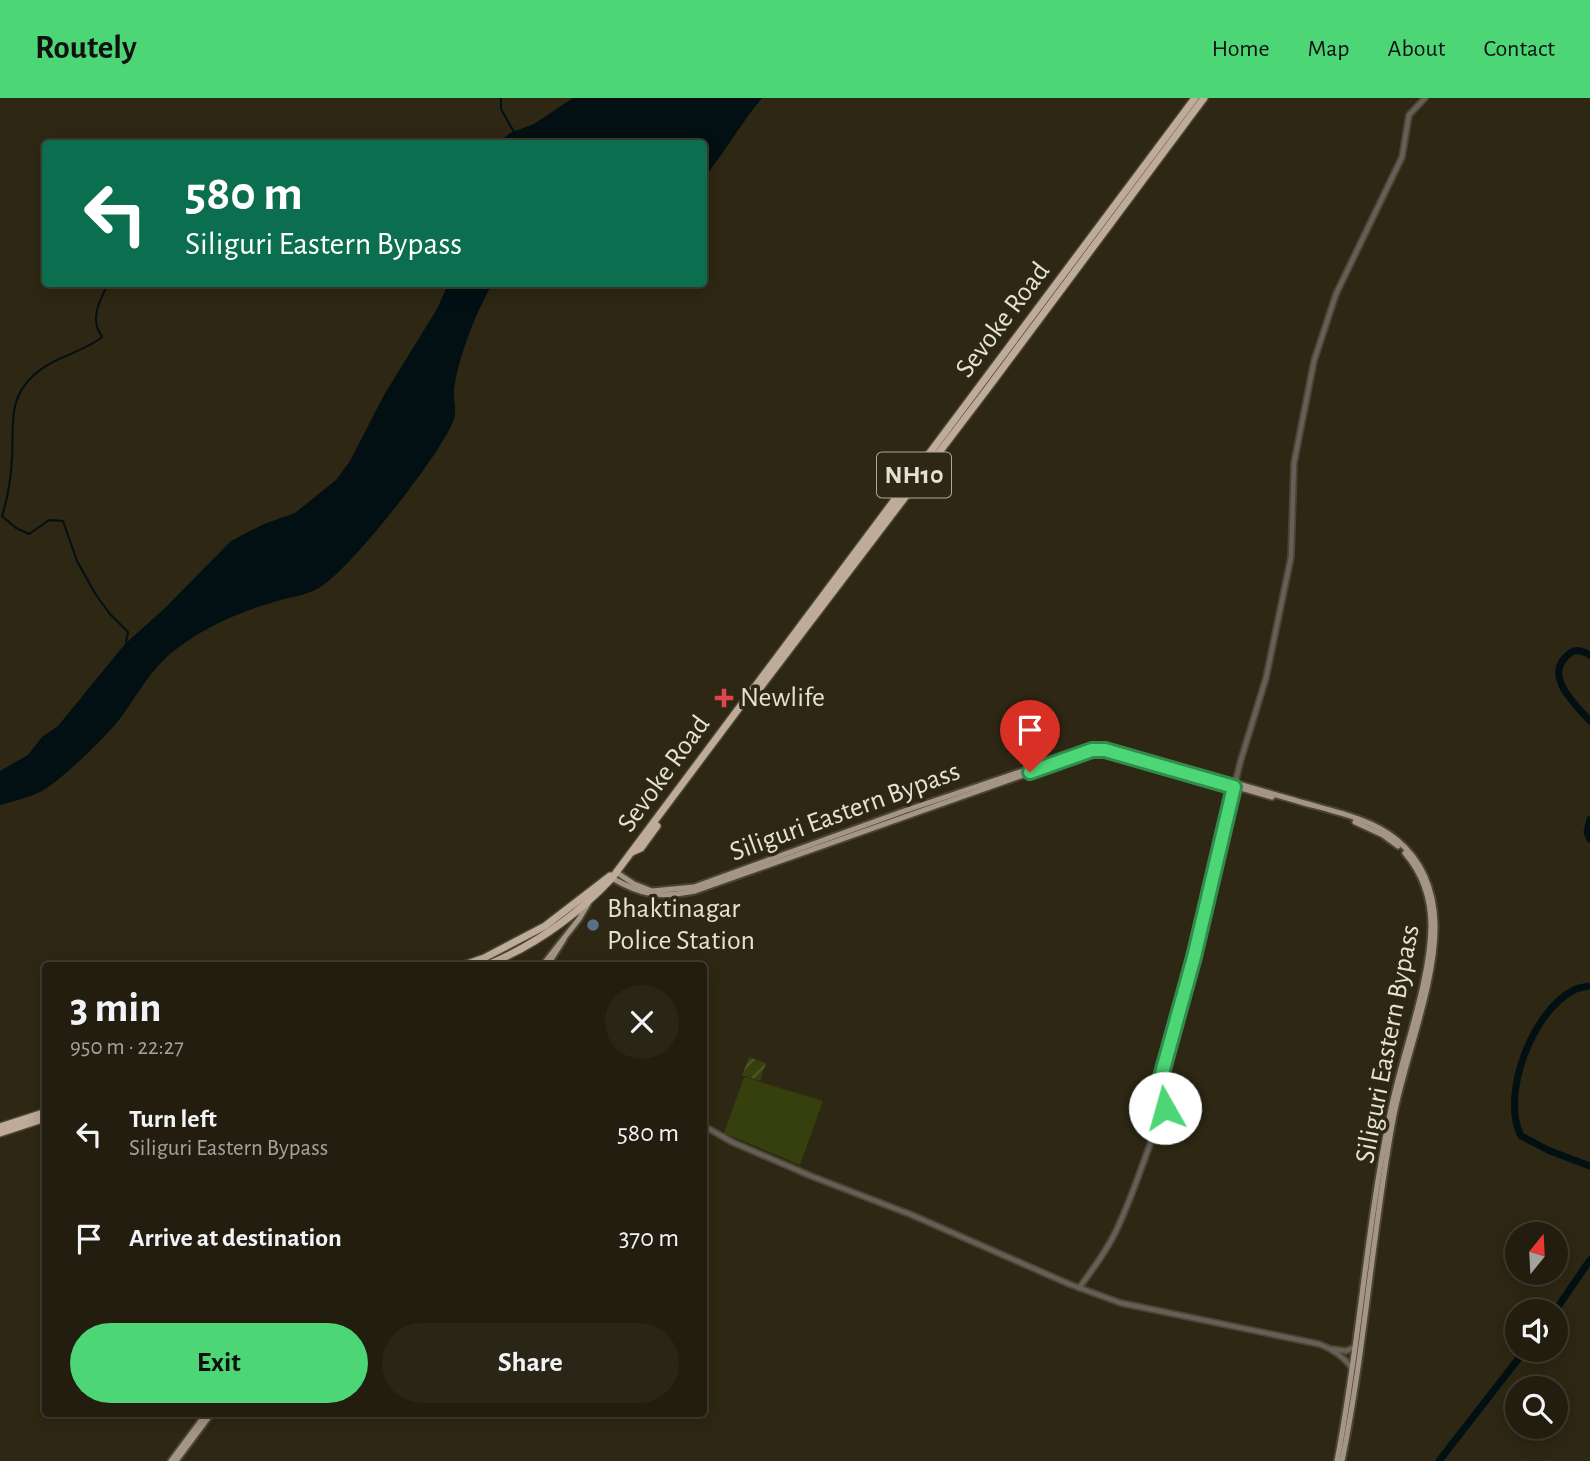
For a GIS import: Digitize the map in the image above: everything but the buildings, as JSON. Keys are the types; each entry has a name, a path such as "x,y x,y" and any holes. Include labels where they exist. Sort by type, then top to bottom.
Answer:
{"highway":[{"name":"Sevoke Road","path":"632,852 1195,98"},
{"name":"Sevoke Road","path":"632,852 641,848 1204,98"},
{"name":"NH10","path":"493,962 550,932 590,900 632,852"},
{"path":"472,962 545,926 572,908 594,887 614,875"},
{"path":"0,1127 42,1113"},
{"path":"0,1133 42,1119"}],"main road":[{"name":"Siliguri Eastern Bypass","path":"614,875 652,891 694,887 904,811 1097,746 1121,750 1358,820 1397,839 1416,861 1431,891 1435,927 1425,989 1393,1118 1355,1373 1339,1461"},
{"path":"547,962 590,900"},
{"path":"174,1461 207,1417"}],"street":[{"path":"1079,1288 1116,1230 1165,1108 1159,1084 1194,957 1235,785 1266,678 1291,557 1294,463 1314,361 1336,294 1402,157 1409,115 1425,98"},
{"path":"707,1128 811,1177 912,1215 1079,1288 1121,1303 1319,1344 1332,1349 1346,1351 1358,1346"},
{"path":"1332,1349 1345,1359 1355,1373"}],"green space":[{"path":"749,1057 766,1063 760,1081 742,1075"},
{"path":"744,1077 823,1101 800,1165 724,1133"}],"shaded area":[{"path":"573,98 762,98 707,174 707,140 502,140 510,133 534,124"},
{"path":"447,287 491,287 474,321 460,361 454,388 454,419 432,457 372,536 319,588 232,617 206,629 182,645 156,668 122,716 71,769 40,792 0,805 0,771 28,755 42,737 58,726 125,644 231,541 264,524 295,513 336,480 350,461 384,395 437,309"}],"waterway":[{"path":"501,98 501,109 514,132"},
{"path":"107,287 96,317 101,338 42,368 26,383 20,393 14,413 11,473 2,516 16,528 29,534 49,520 63,521 77,561 96,595 128,632 126,642"},
{"path":"1590,655 1580,651 1572,652 1562,662 1559,671 1564,689 1590,721"},
{"path":"1590,819 1587,832 1590,839"},
{"path":"1590,986 1574,990 1559,1000 1545,1015 1524,1055 1515,1099 1516,1119 1521,1136 1550,1151 1590,1166"},
{"path":"1563,1299 1590,1260"},
{"path":"1439,1461 1516,1362"}],"place":[{"name":"Newlife","path":"724,698"},
{"name":"Bhaktinagar Police Station","path":"593,925"}],"route":[{"path":"1030,772 1092,750 1105,750 1234,787 1194,957 1165,1056 1159,1092 1165,1102 1165,1108"}]}
